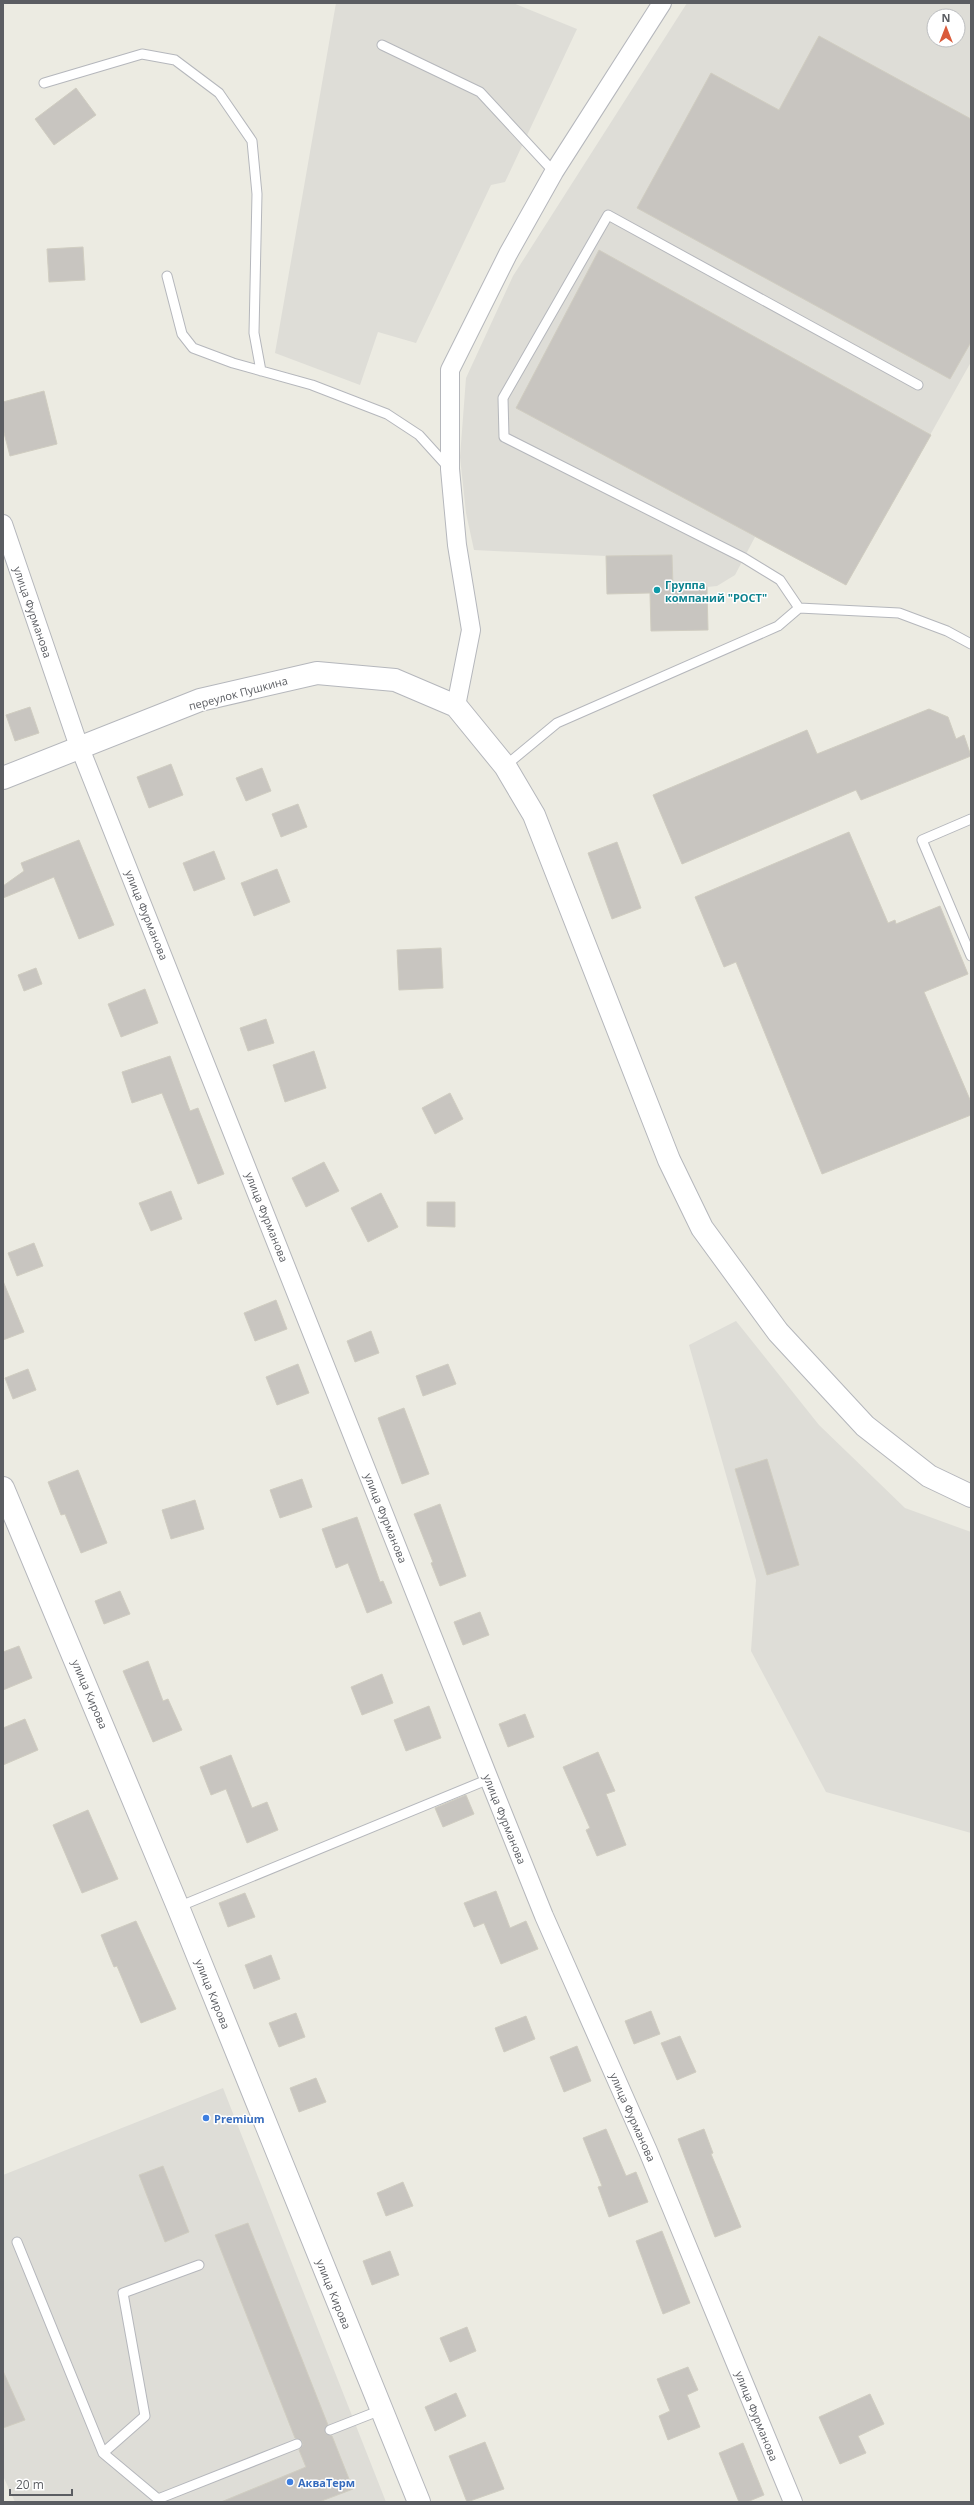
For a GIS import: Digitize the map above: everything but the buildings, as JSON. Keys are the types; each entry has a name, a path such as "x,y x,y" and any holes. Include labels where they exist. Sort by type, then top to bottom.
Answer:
{"street":[{"path":"662,3 554,172 508,254 450,370 450,469 457,545 471,630 456,706 505,766 534,815 669,1160 702,1228 778,1332 865,1426 929,1476 971,1496"},
{"name":"улица Фурманова","path":"3,524 82,749 489,1779 544,1916 648,2151 793,2502"},
{"name":"переулок Пушкина","path":"3,778 82,749 200,700 317,673 395,680 456,706"},
{"name":"улица Кирова","path":"3,1488 178,1907 419,2502"}],"lane":[{"path":"382,46 480,92 554,172"},
{"path":"44,83 142,54 175,60 219,93 252,141 257,194 254,333 261,371"},
{"path":"800,608 780,580 744,558 504,437 503,398 608,215 918,385"},
{"path":"167,276 182,334 193,348 261,371 312,385 387,414 420,435 450,469"},
{"path":"505,766 557,723 778,626 800,608 900,614 947,631 971,644"},
{"path":"971,819 922,840 971,956"},
{"path":"178,1907 489,1779"},
{"path":"16,2242 103,2453 154,2501 297,2444"},
{"path":"103,2453 145,2416 123,2293 199,2265"},
{"path":"330,2430 381,2410"}],"shaded area":[{"path":"336,3 513,3 577,29 505,182 491,185 416,343 378,332 360,385 275,353"},
{"path":"687,3 971,3 971,362 846,585 755,537 735,575 717,586 707,587 673,587 672,555 606,556 474,550 466,513 460,457 466,378 513,276"},
{"path":"736,1321 819,1425 905,1508 971,1532 971,1833 826,1792 751,1651 756,1580 689,1345"},
{"path":"223,2088 386,2502 15,2502 3,2476 3,2175"}],"place":[{"name":"Группа компаний \"РОСТ\"","path":"657,590"},
{"name":"Premium","path":"206,2118"},
{"name":"АкваТерм","path":"290,2482"}]}
